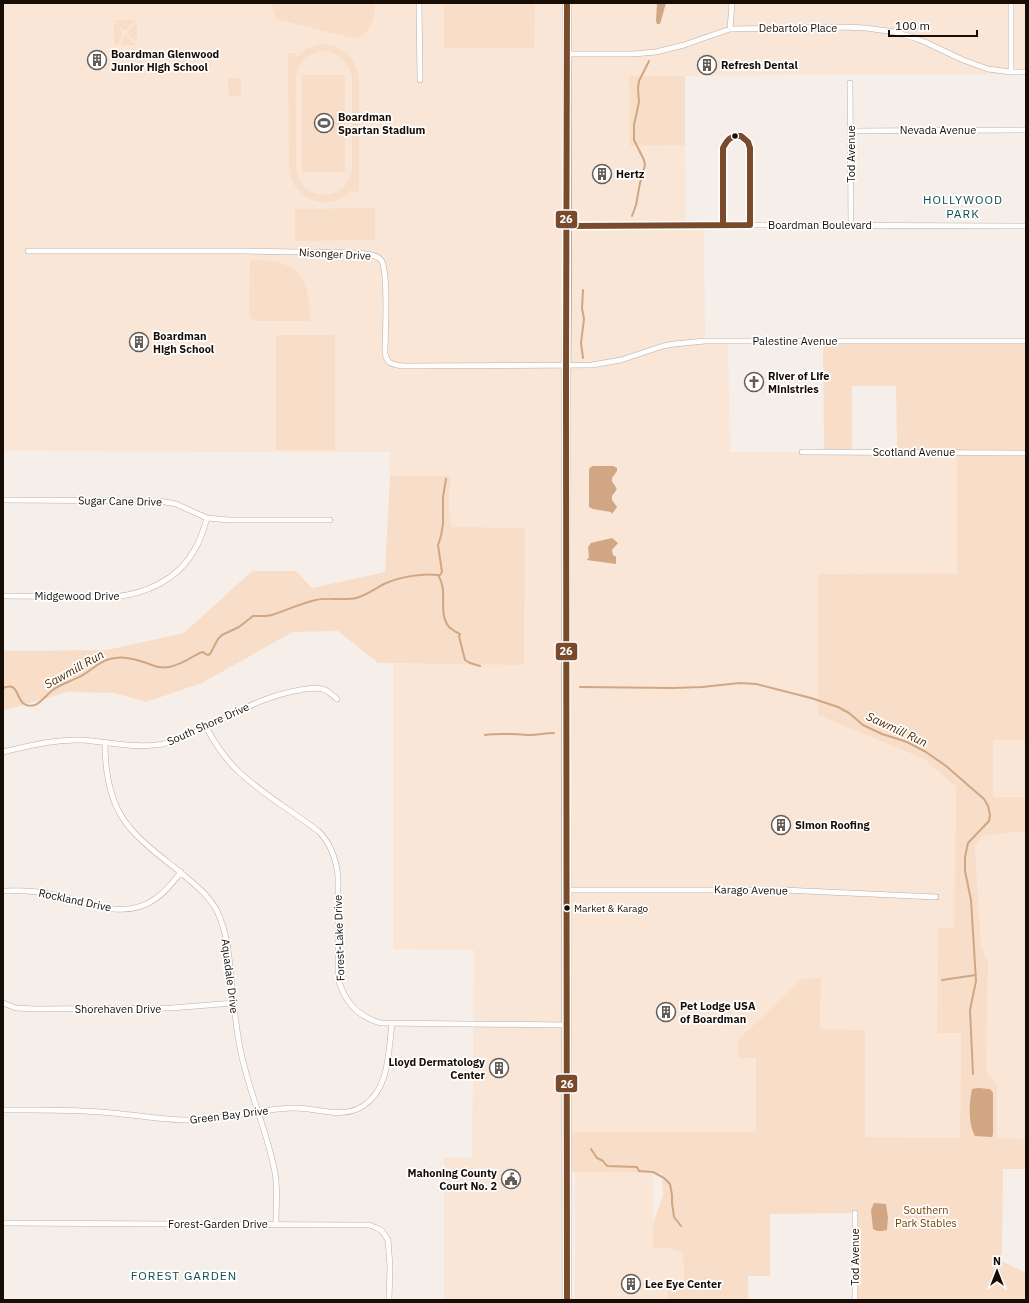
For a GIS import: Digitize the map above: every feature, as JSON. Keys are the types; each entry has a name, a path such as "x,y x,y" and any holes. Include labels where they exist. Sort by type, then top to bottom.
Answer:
{"main road":[{"path":"567,3 567,1300"}],"street":[{"path":"420,3 420,80"},
{"path":"730,29 732,3"},
{"path":"1011,72 1012,3"},
{"name":"Debartolo Place","path":"566,54 633,54 656,52 684,45 730,29 872,29 895,32 925,42 969,63 988,69 1026,72"},
{"name":"Tod Avenue","path":"850,83 851,226"},
{"name":"Nevada Avenue","path":"851,131 1026,130"},
{"name":"Boardman Boulevard","path":"567,226 1026,226"},
{"name":"Nisonger Drive","path":"28,250 242,251 358,253 371,255 380,259 384,266 385,353 387,362 402,366 567,364"},
{"name":"Palestine Avenue","path":"567,364 592,365 613,362 631,358 666,346 705,341 1026,341"},
{"name":"Scotland Avenue","path":"802,452 1026,452"},
{"name":"Sugar Cane Drive","path":"3,500 160,501 176,504 208,518 229,520 330,520"},
{"name":"Midgewood Drive","path":"3,596 113,597 128,596 143,592 164,582 183,566 195,549 208,518"},
{"name":"South Shore Drive","path":"3,752 54,741 81,740 139,746 156,745 177,740 260,700 289,692 307,689 322,689 327,691 336,699"},
{"name":"Forest-Lake Drive","path":"206,727 218,748 236,769 257,787 318,831 328,842 335,861 338,876 337,970 340,986 348,1001 354,1008 365,1017 381,1023 392,1024 566,1025"},
{"name":"Aquadale Drive","path":"105,743 109,784 114,801 121,816 138,837 204,893 220,918 227,943 242,1059 267,1139 275,1174 276,1224"},
{"name":"Rockland Drive","path":"3,891 40,892 109,909 128,910 142,906 156,899 165,892 180,872"},
{"name":"Karago Avenue","path":"566,890 783,890 936,896"},
{"name":"Shorehaven Drive","path":"3,1003 16,1008 43,1009 170,1008 234,1003"},
{"name":"Green Bay Drive","path":"3,1110 83,1111 186,1120 209,1119 278,1108 294,1108 340,1113 351,1111 363,1106 375,1096 383,1083 392,1024"},
{"name":"Tod Avenue","path":"855,1213 855,1300"},
{"name":"Forest-Garden Drive","path":"3,1223 369,1225 382,1231 388,1240 389,1300"}],"shaded area":[{"path":"3,3 1026,3 1026,74 630,76 630,145 685,145 686,225 704,225 705,341 728,341 730,452 957,452 957,573 818,574 818,715 924,759 956,787 954,929 938,929 937,1032 961,1033 960,1138 865,1137 865,1030 820,1029 821,978 756,1058 756,1132 567,1132 567,1300 444,1300 444,1158 472,1158 474,950 393,949 393,664 451,663 451,527 449,517 449,490 451,476 390,476 390,452 3,451"},
{"path":"657,3 666,3 660,24 657,24 656,21"},
{"path":"593,466 613,466 617,468 617,471 612,478 616,491 612,496 612,500 617,507 612,514 611,512 589,507 589,469"},
{"path":"612,538 618,543 612,550 613,555 616,557 616,564 587,560 589,558 588,547 591,543"},
{"path":"993,740 1026,740 1026,797 993,797"},
{"path":"1026,831 1026,1139 996,1138 997,1086 986,1071 988,963 981,944 975,846 983,836"},
{"path":"972,1089 990,1089 993,1093 992,1137 975,1136 971,1126 970,1101"},
{"path":"575,1172 653,1173 653,1247 669,1248 682,1252 685,1285 668,1290 668,1300 575,1300"},
{"path":"874,1203 886,1204 888,1218 887,1230 878,1231 873,1229 871,1210"}],"green space":[{"path":"271,3 375,3 373,20 369,29 356,39 276,19"},
{"path":"444,3 535,3 534,48 444,48"},
{"path":"114,20 136,20 126,30 123,30"},
{"path":"137,21 137,43 128,35 128,31"},
{"path":"114,22 122,32 118,45 114,45"},
{"path":"124,36 127,36 135,45 120,45"},
{"path":"318,44 326,44 341,49 351,58 358,71 359,190 358,192 352,192 351,190 342,198 332,202 312,200 304,195 296,188 291,178 289,167 288,53 296,53 296,57 308,48","holes":["318,52 330,52 343,60 351,73 352,167 349,179 342,188 334,193 324,195 314,193 306,188 299,179 296,167 296,79 299,68 304,60"]},
{"path":"302,75 345,75 345,172 302,172"},
{"path":"629,76 685,76 685,145 630,146"},
{"path":"228,78 241,78 241,96 229,97"},
{"path":"375,208 375,240 295,241 295,209"},
{"path":"250,260 272,261 283,264 299,275 304,282 307,291 310,321 253,321 249,317"},
{"path":"276,335 335,335 335,450 276,450"},
{"name":"Southern Park Stables","path":"823,341 1026,341 1026,740 993,740 993,797 1026,797 1026,831 983,836 975,846 981,944 988,963 986,1071 997,1086 997,1138 1026,1139 1026,1169 1003,1169 1002,1261 1026,1273 1026,1300 855,1300 853,1213 770,1214 770,1276 748,1276 748,1300 668,1300 668,1290 685,1285 682,1252 669,1248 653,1248 653,1223 663,1196 662,1173 566,1172 567,1132 756,1132 756,1058 738,1058 738,1040 802,979 821,978 820,1029 865,1030 865,1137 960,1138 961,1033 937,1033 938,928 954,928 956,787 924,759 818,715 818,574 957,573 957,453 897,452 896,386 852,386 852,452 824,452"},
{"path":"390,476 451,476 449,508 452,527 525,528 524,665 378,663 338,631 293,632 202,683 146,702 114,693 68,692 3,711 3,651 107,650 184,633 252,571 296,571 312,588 385,572"}],"waterway":[{"path":"632,216 645,165 634,140 634,125 639,102 638,88 639,81 649,61"},
{"path":"583,290 582,308 584,319 581,343 583,358"},
{"path":"438,575 442,572 438,545 443,524 443,497 446,479"},
{"name":"Sawmill Run","path":"3,688 9,686 13,688 24,704 28,706 35,705 57,687 81,676 106,660 125,658 157,667 173,666 182,663 201,652 207,655 210,654 218,639 222,635 239,627 253,616 272,615 316,600 356,598 397,579 425,575 438,575 443,588 443,608 446,621 450,628 460,634 459,636 465,660 480,666"},
{"name":"Sawmill Run","path":"580,687 673,688 740,683 756,684 811,698 838,707 849,713 863,725 882,734 907,742 926,752 946,766 984,799 988,806 990,815 989,821 968,843 965,857 965,871 971,900 976,981 970,1010 973,1074"},
{"name":"Sawmill Run","path":"485,735 532,735 554,733"},
{"path":"942,980 976,975"},
{"path":"591,1149 597,1158 603,1161 607,1166 637,1167 639,1171 653,1172 664,1178 670,1184 674,1217 681,1226"}],"transit line":[{"name":"26","path":"567,3 567,1300"},
{"name":"26","path":"567,226 750,225 750,148 748,142 741,136 735,136 730,139 723,148 723,225"}],"place":[{"name":"Boardman Glenwood Junior High School","path":"97,60"},
{"name":"Refresh Dental","path":"707,65"},
{"name":"Boardman Spartan Stadium","path":"324,123"},
{"name":"Hertz","path":"602,174"},
{"name":"Boardman High School","path":"139,342"},
{"name":"River of Life Ministries","path":"754,382"},
{"name":"Simon Roofing","path":"781,825"},
{"name":"Market & Karago","path":"567,908"},
{"name":"Pet Lodge USA of Boardman","path":"666,1012"},
{"name":"Lloyd Dermatology Center","path":"499,1068"},
{"name":"Mahoning County Court No. 2","path":"511,1179"},
{"name":"Lee Eye Center","path":"631,1284"}],"district":[{"name":"HOLLYWOOD PARK","path":"963,206"},
{"name":"FOREST GARDEN","path":"184,1275"}]}
